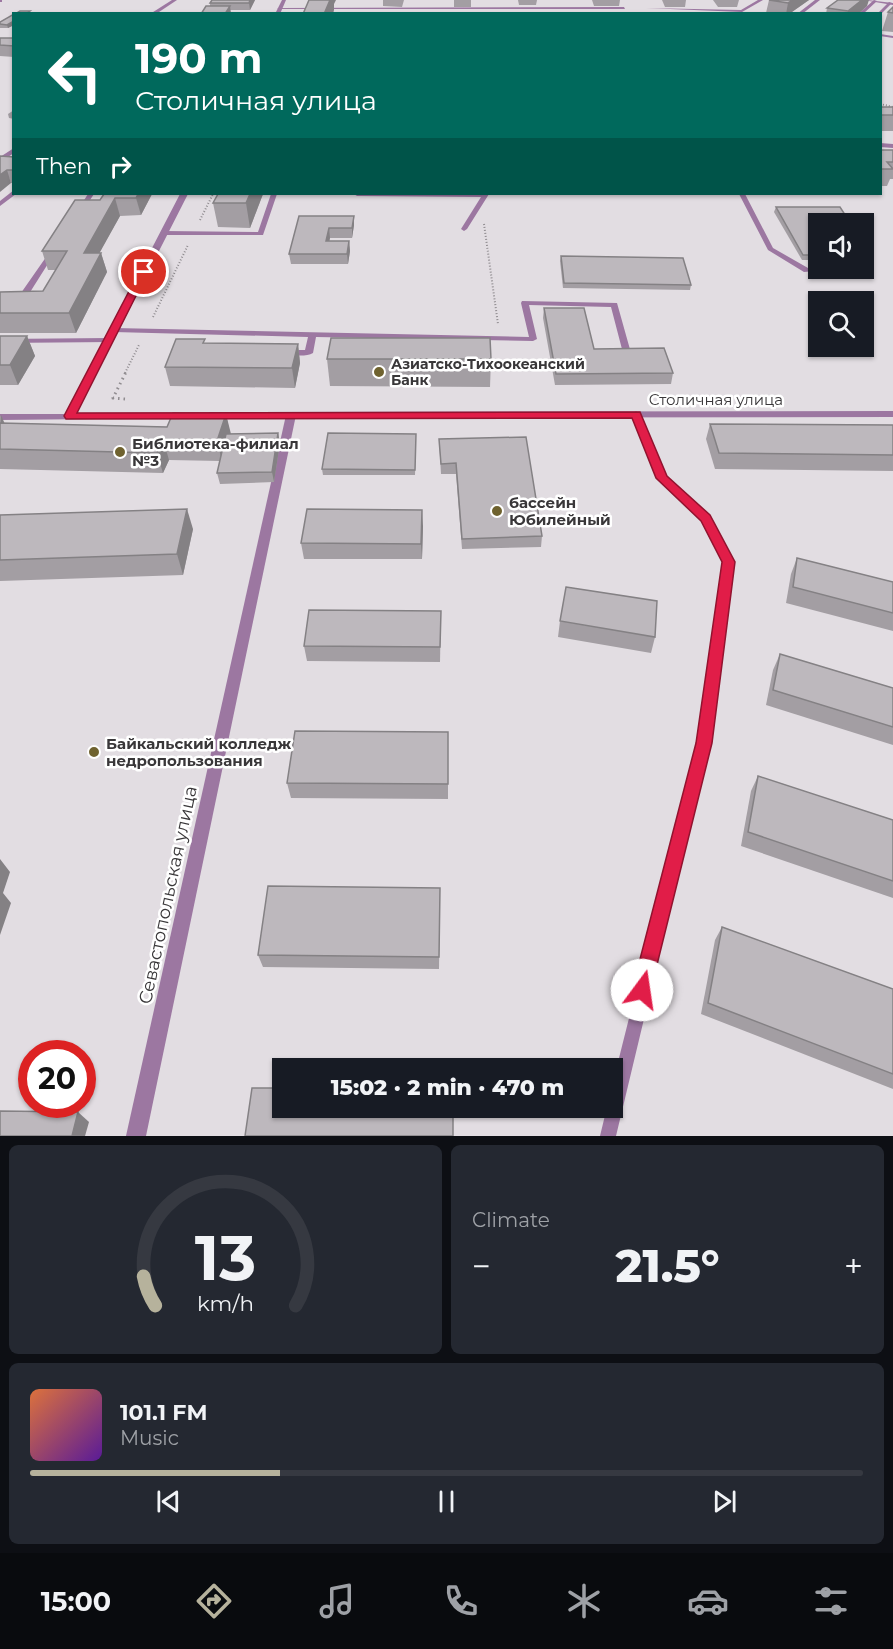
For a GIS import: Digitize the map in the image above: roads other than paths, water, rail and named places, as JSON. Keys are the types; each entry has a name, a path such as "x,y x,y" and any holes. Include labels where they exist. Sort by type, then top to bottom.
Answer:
{"street":[{"path":"278,11 284,0"},
{"path":"872,0 892,3"},
{"path":"70,416 183,195"},
{"name":"Столичная улица","path":"0,417 893,414"},
{"name":"Севастопольская улица","path":"136,1136 291,415"}],"lane":[{"path":"155,12 175,0"},
{"path":"341,11 343,0"},
{"path":"438,9 439,0"},
{"path":"475,0 477,9"},
{"path":"644,0 648,10 750,12"},
{"path":"694,0 700,10"},
{"path":"742,11 761,0"},
{"path":"802,12 818,0"},
{"path":"862,12 872,0"},
{"path":"278,11 624,8"},
{"path":"0,204 12,194"},
{"path":"73,221 91,195"},
{"path":"164,233 261,234 274,195"},
{"path":"420,195 484,196"},
{"path":"743,195 770,249 808,270"},
{"path":"464,229 484,196"},
{"path":"0,307 24,295 61,240"},
{"path":"114,330 533,339 525,303 614,305 627,353"},
{"path":"274,352 309,353 312,334"},
{"path":"0,341 107,343"},
{"path":"0,347 107,343"},
{"path":"608,1136 704,743 728,562 706,518 662,478 636,414"}],"place":[{"name":"Азиатско-Тихоокеанский Банк","path":"379,372"},
{"name":"Библиотека-филиал №3","path":"120,452"},
{"name":"бассейн Юбилейный","path":"497,511"},
{"name":"Байкальский колледж недропользования","path":"94,752"}]}
